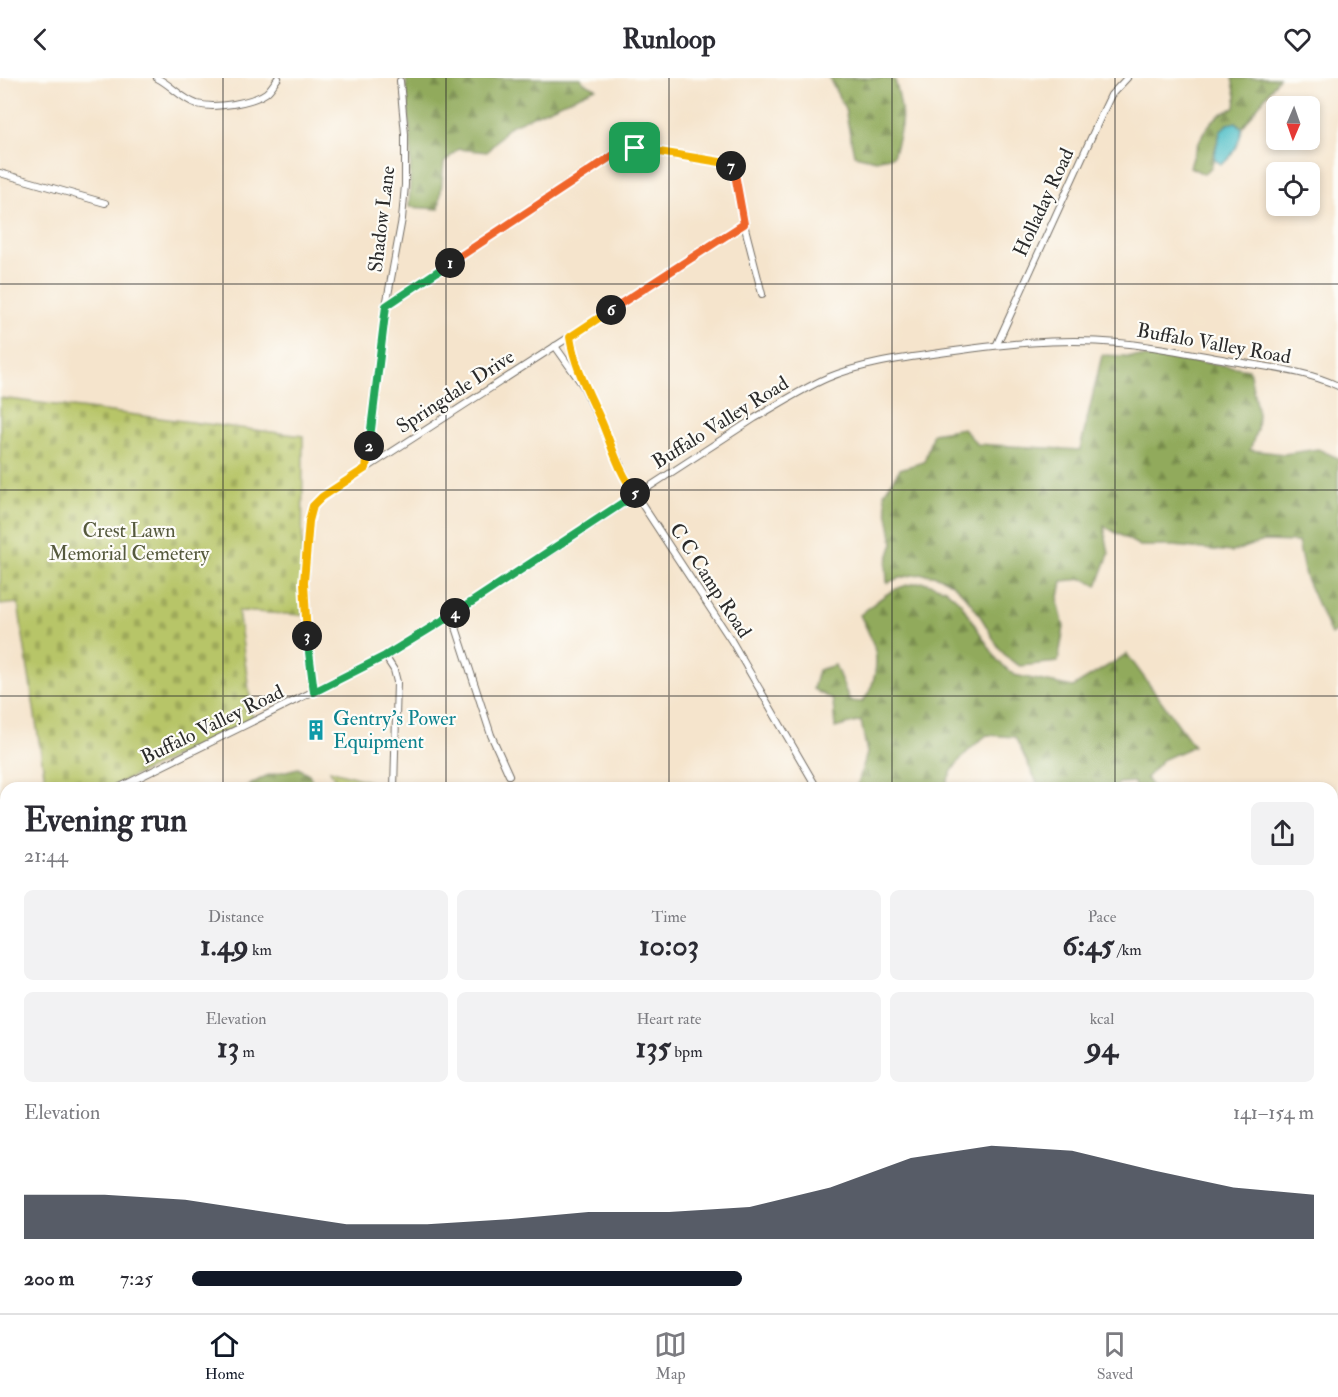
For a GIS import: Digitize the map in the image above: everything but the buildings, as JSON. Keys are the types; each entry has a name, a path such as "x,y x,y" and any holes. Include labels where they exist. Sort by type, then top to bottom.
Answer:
{"street":[{"path":"158,78 186,99 198,104 211,105 255,99 268,91 278,78"},
{"name":"Holladay Road","path":"997,344 1111,95 1127,78"},
{"name":"Shadow Lane","path":"366,468 386,306 402,219 405,185 405,135 400,81"},
{"path":"386,306 622,150 635,148 730,165 735,174 744,224 762,294"},
{"path":"0,173 105,203"},
{"name":"Springdale Drive","path":"314,692 305,605 309,521 313,506 322,497 366,468 744,224"},
{"path":"570,337 584,387"},
{"name":"Buffalo Valley Road","path":"130,782 385,656 796,393 851,369 997,344 1071,341 1119,343 1166,349 1277,369 1309,376 1338,386"},
{"path":"555,346 584,387"},
{"name":"C C Camp Road","path":"584,387 623,473 731,640 814,782"},
{"path":"452,615 487,726 509,775"},
{"path":"385,656 394,670 397,682 394,782"}],"green space":[{"path":"406,78 581,78 583,82 596,88 508,127 487,152 458,149 444,163 439,209 409,207 411,147"},
{"path":"829,78 895,80 901,118 893,156 876,160 854,155 845,109"},
{"path":"1232,78 1279,78 1242,128 1236,122 1221,130 1212,165 1204,174 1190,167 1200,139 1211,123 1226,111 1235,108 1236,96"},
{"path":"1102,355 1170,358 1249,369 1258,414 1257,429 1250,450 1284,454 1318,449 1338,458 1338,631 1331,635 1305,576 1298,542 1264,541 1232,552 1174,546 1140,546 1104,526 1109,554 1097,586 1084,579 1062,581 1058,602 1064,627 1058,662 1020,666 1008,658 996,644 976,609 966,597 945,580 933,575 919,574 887,583 886,564 893,543 884,493 900,469 924,462 933,433 963,428 977,444 1080,450"},
{"name":"Crest Lawn Memorial Cemetery","path":"0,398 303,436 302,615 238,611 253,719 121,782 45,782 18,603 0,605"},
{"path":"924,582 945,589 960,602 998,661 1014,675 1073,687 1127,654 1194,746 1162,760 1146,778 1149,782 1037,782 1015,737 987,735 957,764 947,782 858,782 867,753 861,721 835,728 833,700 813,689 818,670 835,665 850,701 862,702 870,691 876,661 873,643 860,615 882,597"},
{"path":"298,768 309,774 313,782 255,782 266,776"},
{"path":"330,770 371,782 336,782"}],"water":[{"path":"1236,122 1242,128 1240,138 1232,154 1221,164 1215,160 1215,156 1221,130 1228,124"}],"place":[{"name":"Gentry's Power Equipment","path":"316,730"}],"route":[{"path":"635,148 730,165 735,174 744,224 570,337 584,387 623,473 636,494 417,637 314,692 304,582 309,521 313,506 322,497 366,468 386,306 612,156 622,150 635,148"}]}
